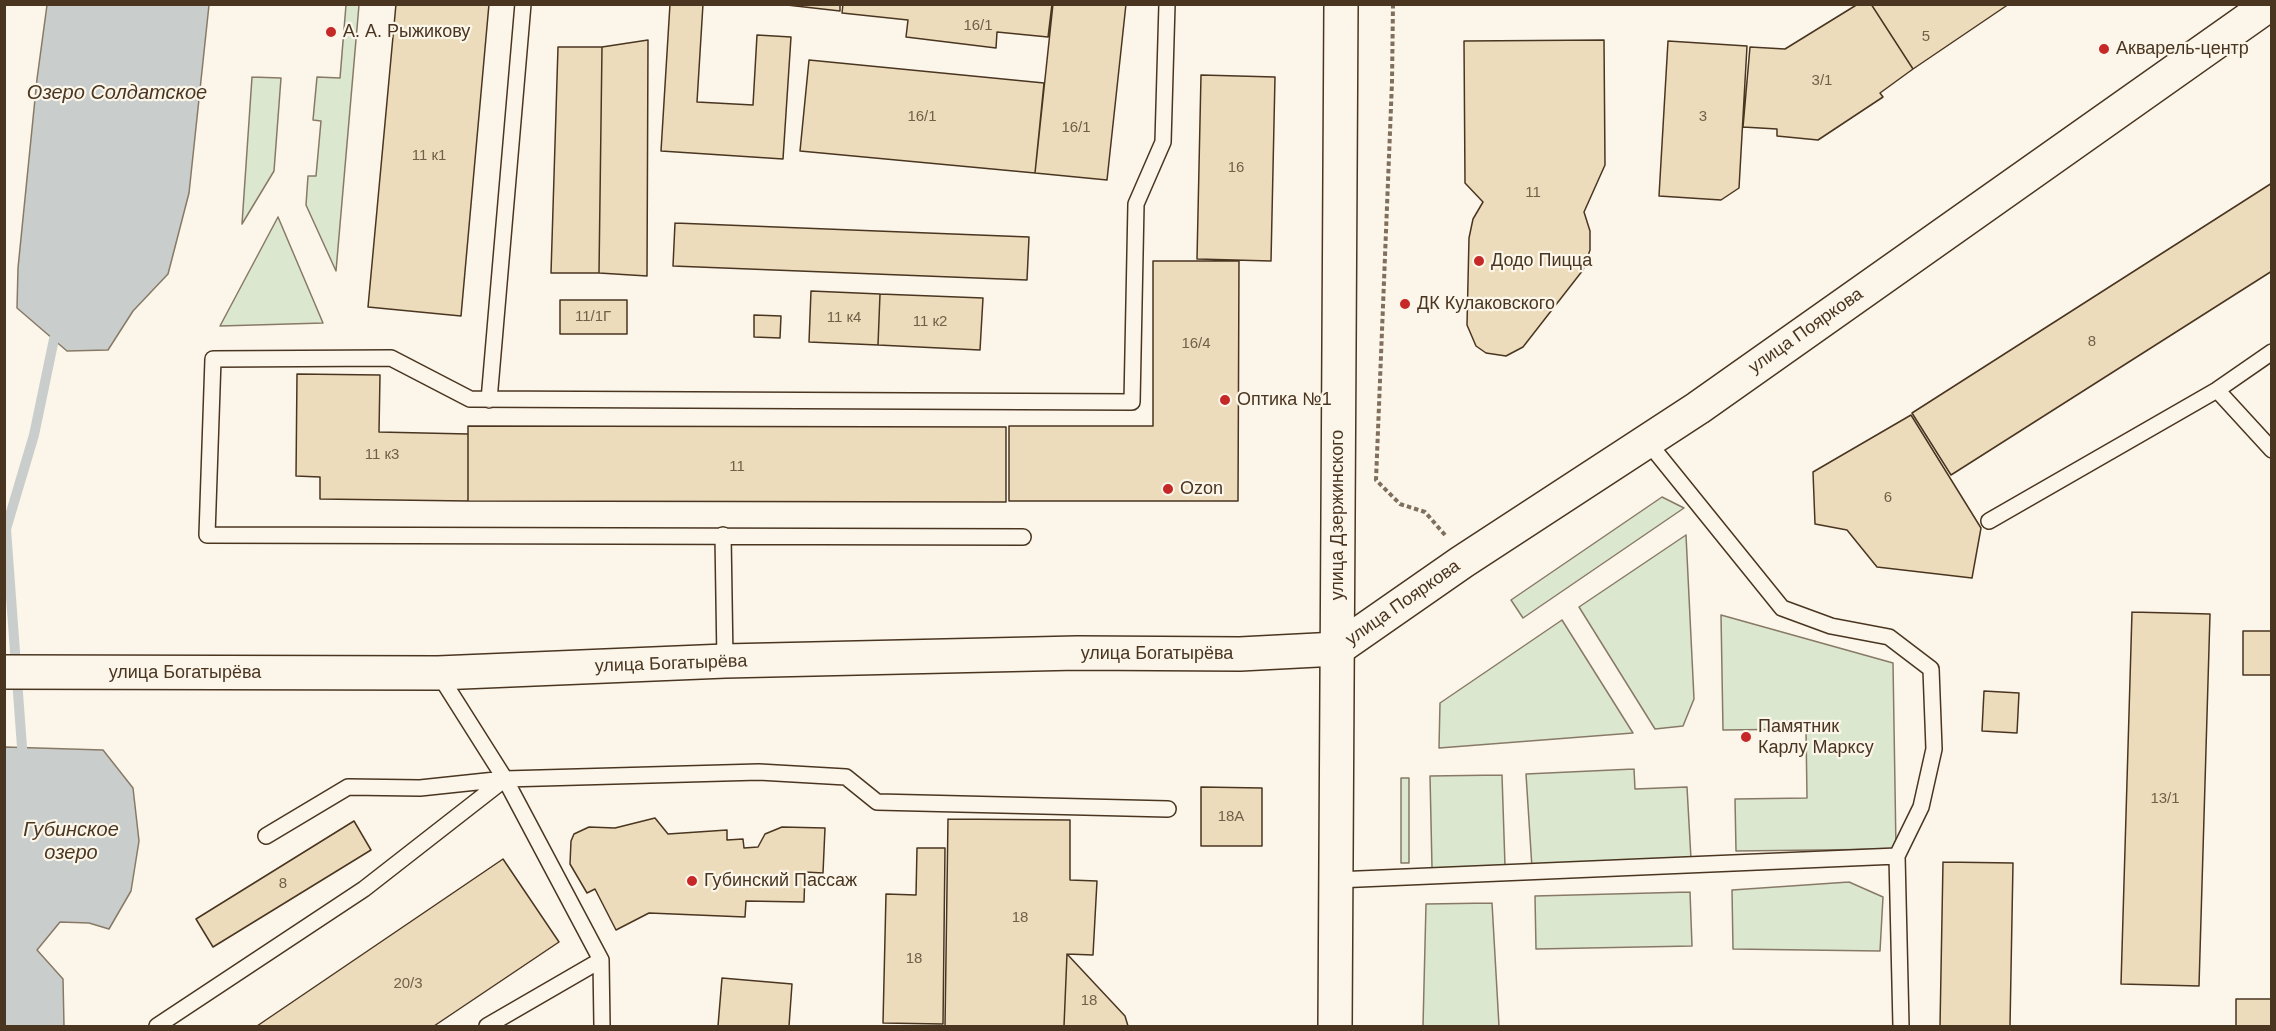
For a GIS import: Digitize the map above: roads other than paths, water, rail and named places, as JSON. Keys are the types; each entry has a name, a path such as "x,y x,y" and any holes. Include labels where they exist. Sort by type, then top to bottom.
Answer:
{"main road":[{"name":"улица Дзержинского","path":"1335,1026 1341,4"},
{"name":"улица Пояркова","path":"1337,649 1462,562 1647,441 2270,4"},
{"name":"улица Богатырёва","path":"4,672 131,674 438,672 725,661 1065,653 1240,654 1337,649"}],"lane":[{"path":"489,400 523,4"},
{"path":"1023,537 207,535 213,359 392,358 470,399 489,400 1132,402 1136,204 1163,142 1167,4"},
{"path":"1989,521 2217,390 2271,352"},
{"path":"2217,390 2271,450"},
{"path":"1647,441 1782,608 1831,626 1889,637 1931,669 1934,749 1921,807 1897,856 1901,1026"},
{"path":"723,535 725,661"},
{"path":"438,672 505,779 601,960 602,1026"},
{"path":"266,836 348,787 420,788 505,779 759,771 846,777 877,802 1167,809"},
{"path":"157,1026 364,889 505,779"},
{"path":"1336,880 1897,856"},
{"path":"487,1026 601,960"}],"water":[{"name":"Озеро Солдатское","path":"47,5 209,5 189,193 168,274 133,311 108,350 67,351 17,308 18,268 37,79"},
{"name":"Губинское озеро","path":"5,747 103,750 133,788 139,841 131,891 109,929 89,923 60,922 37,950 63,979 64,1026 5,1026"}],"waterway":[{"path":"23,761 6,529 34,435 54,339"}],"place":[{"name":"А. А. Рыжикову","path":"331,32"},
{"name":"Акварель-центр","path":"2104,49"},
{"name":"Додо Пицца","path":"1479,261"},
{"name":"ДК Кулаковского","path":"1405,304"},
{"name":"Оптика №1","path":"1225,400"},
{"name":"Ozon","path":"1168,489"},
{"name":"Памятник Карлу Марксу","path":"1746,737"},
{"name":"Губинский Пассаж","path":"692,881"}]}
